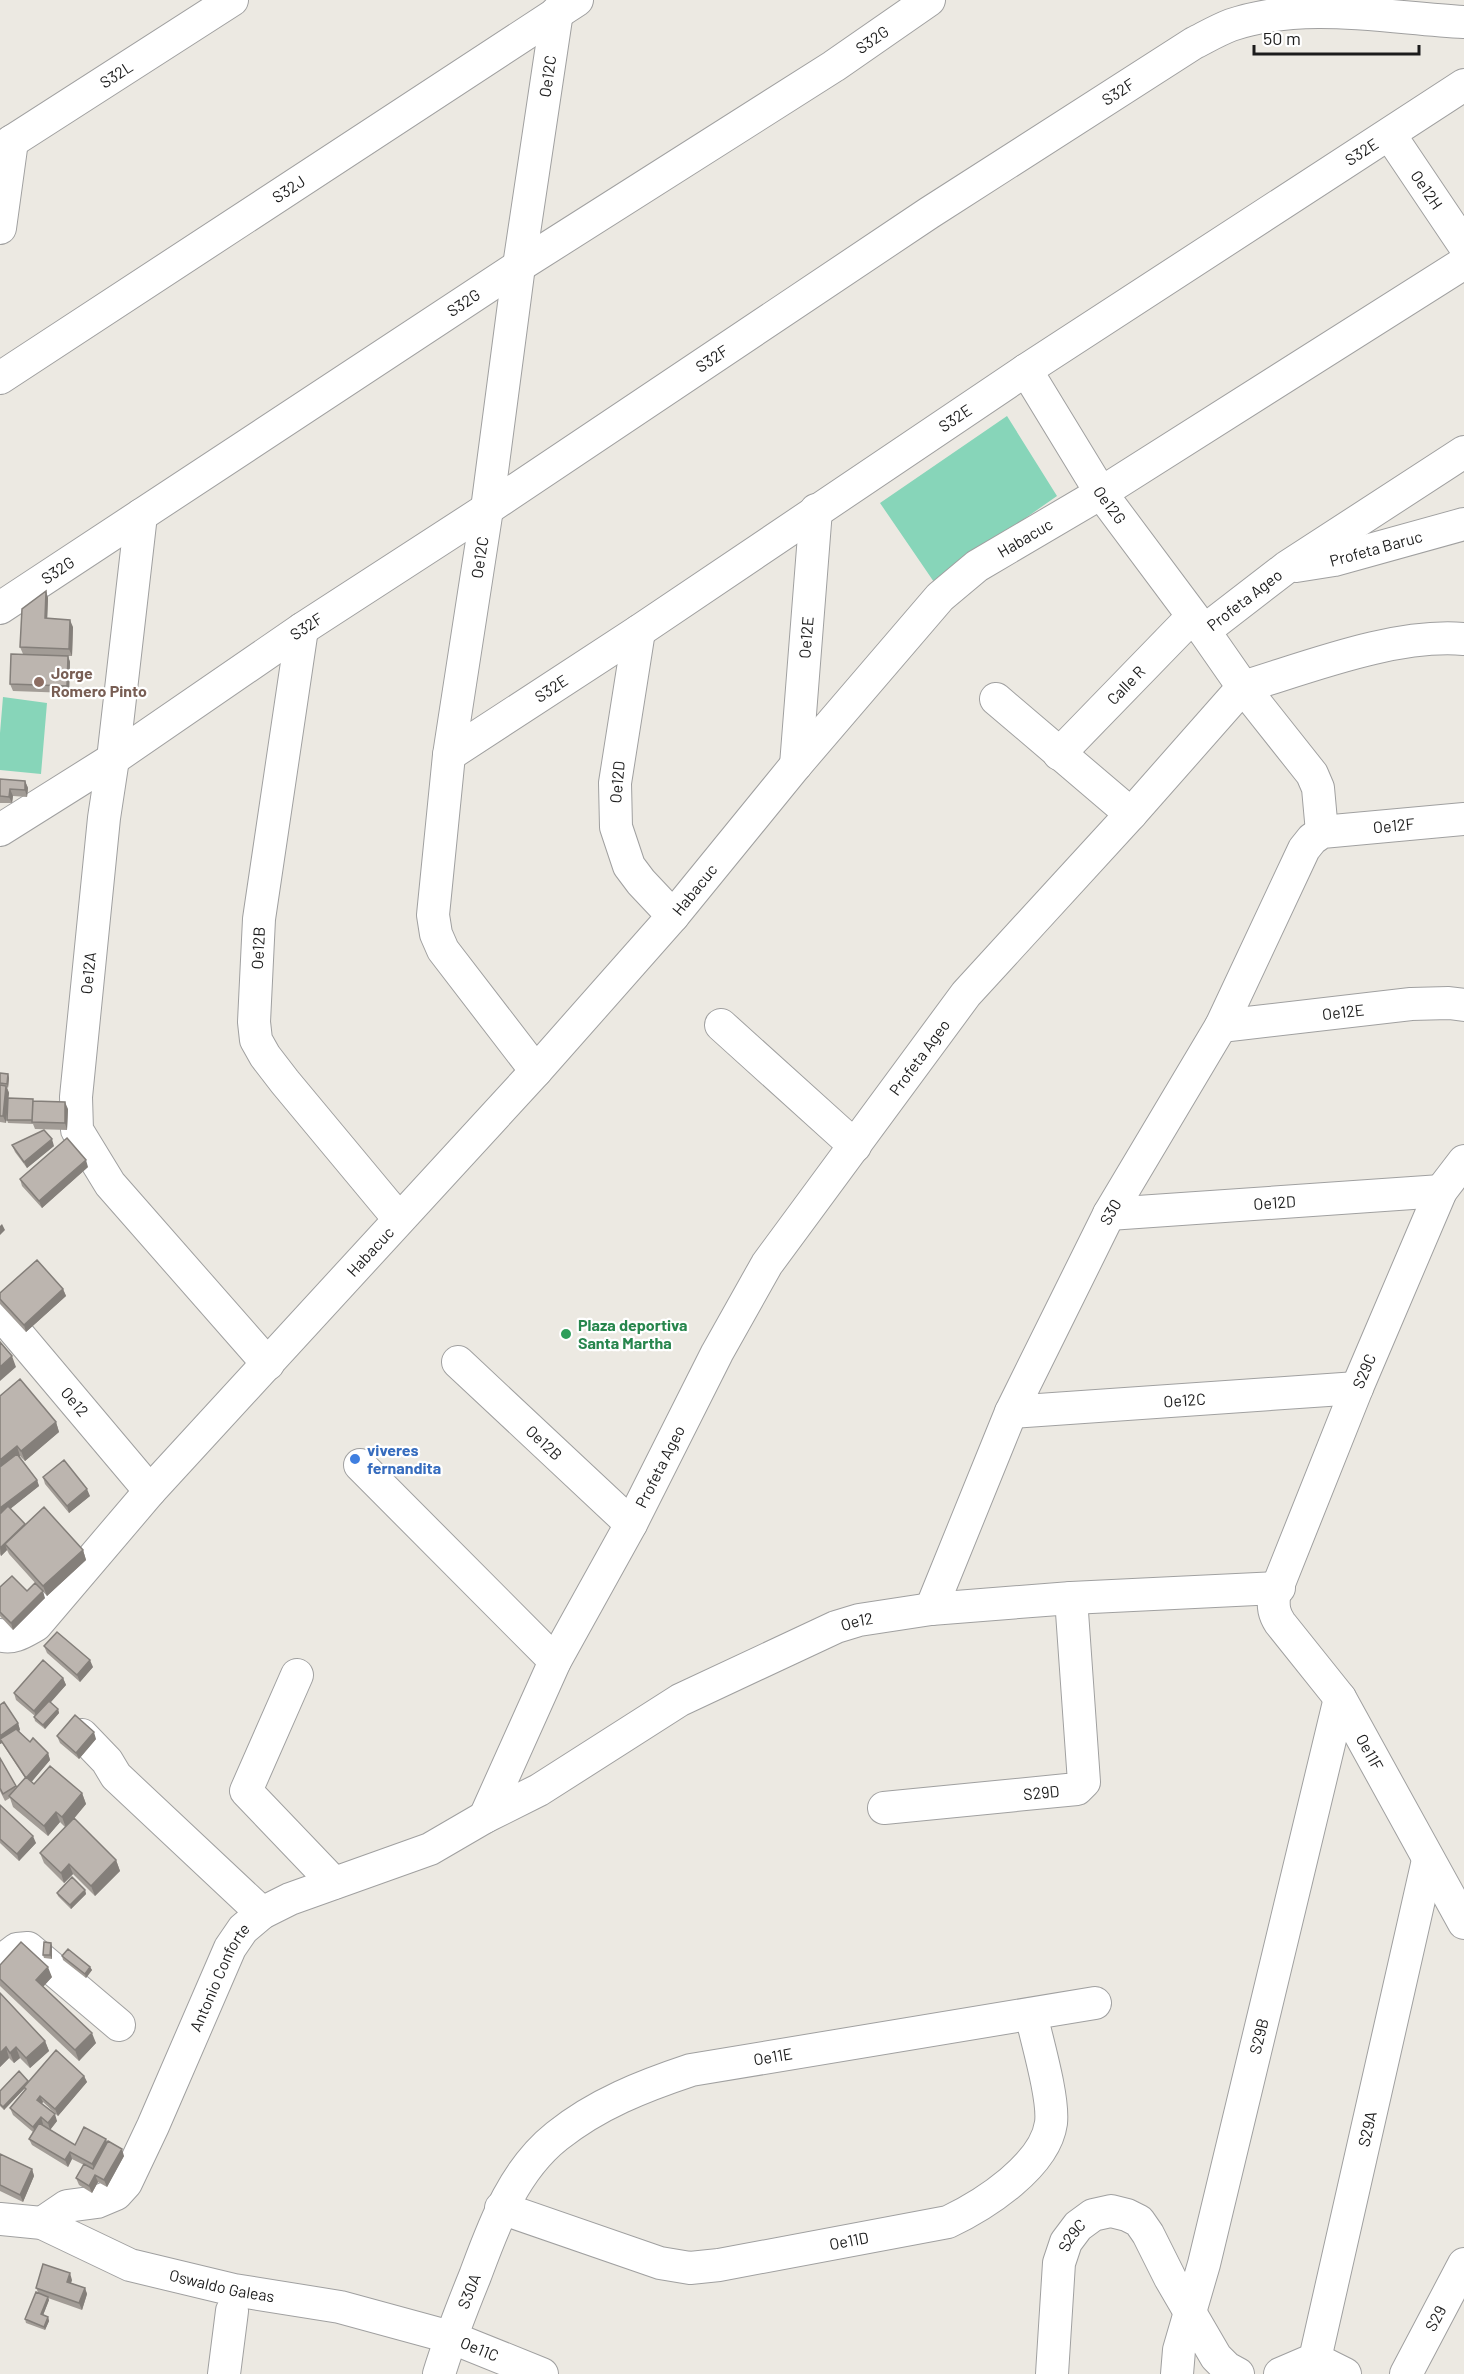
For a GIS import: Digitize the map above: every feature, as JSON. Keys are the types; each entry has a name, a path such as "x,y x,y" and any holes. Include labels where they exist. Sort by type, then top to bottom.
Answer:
{"street":[{"name":"S32L","path":"6,145 232,0"},
{"name":"S32G","path":"0,608 519,267 834,66 929,0"},
{"name":"Oe12C","path":"536,1071 443,950 436,934 434,892 448,756 487,509 519,267 567,6"},
{"name":"S32J","path":"0,378 567,6"},
{"name":"S32F","path":"0,830 113,759 302,629 487,509 929,213 1194,43 1232,24 1270,14 1312,9 1464,22"},
{"name":"S32E","path":"448,756 639,631 1026,370 1464,85"},
{"name":"Oe12H","path":"1390,135 1464,245"},
{"path":"0,228 6,145"},
{"name":"Habacuc","path":"11,1634 36,1624 150,1491 536,1071 673,916 796,765 940,597 977,566 1101,493 1464,263"},
{"name":"Oe12G","path":"1026,370 1101,493 1198,624"},
{"name":"Profeta Ageo","path":"485,1817 555,1661 631,1524 717,1353 767,1264 966,994 1131,814 1243,687 1198,624 1464,452"},
{"name":"Oe12E","path":"796,765 816,510"},
{"name":"Oe12A","path":"141,515 104,818 76,1097 77,1130 110,1184 268,1364"},
{"name":"Profeta Baruc","path":"1287,567 1334,560 1464,524"},
{"name":"Calle R","path":"1059,754 1198,624"},
{"name":"Oe12B","path":"302,629 260,908 254,1022 256,1040 285,1082 399,1219"},
{"name":"Oe12D","path":"639,631 615,783 616,827 629,866 640,882 673,916"},
{"path":"1322,832 1316,781 1243,687 1375,648 1416,641 1464,639"},
{"path":"996,699 1131,814"},
{"name":"Oe12F","path":"1322,832 1464,819"},
{"name":"S30","path":"931,1609 1011,1412 1109,1214 1221,1026 1304,849 1311,839 1322,832"},
{"name":"Oe12E","path":"1221,1026 1411,1004 1449,1002 1464,1005"},
{"path":"721,1025 855,1146"},
{"name":"S29C","path":"1279,1588 1357,1388 1441,1191 1464,1161"},
{"name":"Oe12D","path":"1109,1214 1441,1191"},
{"name":"Oe12","path":"0,1313 150,1491"},
{"name":"Oe12B","path":"458,1362 631,1524"},
{"name":"Oe12C","path":"1011,1412 1357,1388"},
{"path":"360,1465 555,1661"},
{"name":"Oe12","path":"485,1817 555,1781 680,1700 816,1635 859,1620 931,1609 1071,1598 1279,1588"},
{"name":"Oe11F","path":"1279,1588 1274,1596 1275,1615 1340,1698 1464,1923"},
{"name":"S29D","path":"884,1808 1077,1789 1081,1786 1084,1782 1071,1598"},
{"path":"297,1675 246,1791 334,1883"},
{"name":"S29B","path":"1177,2374 1179,2350 1189,2308 1204,2264 1340,1698"},
{"path":"82,1735 107,1761 116,1776 262,1912"},
{"name":"Antonio Conforte","path":"42,2223 67,2206 97,2202 116,2194 126,2183 230,1948 243,1929 262,1912 290,1899 430,1849 485,1817"},
{"name":"S29A","path":"1315,2359 1428,1860"},
{"path":"0,1962 17,1949 27,1948 119,2025"},
{"name":"Oe11E","path":"501,2208 529,2165 556,2137 597,2108 644,2086 691,2070 1095,2003"},
{"name":"Oe11D","path":"501,2208 660,2263 690,2268 719,2265 948,2222 974,2210 1006,2188 1037,2154 1047,2138 1051,2123 1050,2105 1031,2014"},
{"name":"S30A","path":"439,2374 450,2337 501,2208"},
{"name":"S29C","path":"1052,2374 1059,2263 1066,2242 1078,2226 1093,2215 1111,2211 1139,2221 1189,2308"},
{"name":"Oswaldo Galeas","path":"0,2219 42,2223 130,2265 234,2290 340,2307 450,2337"},
{"name":"S29","path":"1406,2374 1461,2277"},
{"path":"1189,2308 1216,2357 1227,2368 1238,2374"},
{"path":"224,2374 231,2311"},
{"name":"Oe11C","path":"450,2337 542,2374"},
{"path":"1280,2374 1315,2359 1345,2374"}],"green space":[{"path":"1007,416 1057,496 934,582 880,503"},
{"path":"3,697 47,703 41,774 0,770"}],"building":[{"path":"46,591 45,618 70,620 69,649 20,647 22,609"},
{"path":"11,654 68,656 67,686 10,684"},
{"path":"0,779 25,781 25,790 10,789 9,797 0,796"},
{"path":"0,1073 8,1074 7,1084 0,1083"},
{"path":"0,1085 6,1086 3,1116 0,1116"},
{"path":"8,1098 33,1099 32,1120 7,1120"},
{"path":"33,1101 65,1102 65,1123 32,1122"},
{"path":"44,1130 52,1139 24,1162 12,1145"},
{"path":"67,1138 86,1160 39,1201 20,1179"},
{"path":"37,1260 63,1289 24,1325 0,1299 0,1293"},
{"path":"0,1342 12,1356 0,1367"},
{"path":"20,1379 56,1422 21,1451 17,1446 0,1460 0,1396"},
{"path":"17,1454 37,1480 0,1508 0,1467"},
{"path":"64,1460 87,1489 67,1506 43,1477"},
{"path":"8,1506 25,1524 0,1548 0,1514"},
{"path":"44,1507 83,1550 43,1586 5,1544"},
{"path":"12,1576 27,1591 35,1583 43,1591 11,1623 0,1612 0,1587"},
{"path":"57,1632 90,1660 77,1675 44,1646"},
{"path":"43,1660 63,1678 34,1711 14,1693"},
{"path":"49,1701 58,1709 43,1725 34,1717"},
{"path":"4,1702 18,1723 0,1736 0,1705"},
{"path":"75,1715 94,1732 76,1753 57,1736"},
{"path":"16,1729 30,1742 33,1738 48,1753 26,1778 0,1739"},
{"path":"0,1758 16,1786 3,1794 0,1788"},
{"path":"50,1766 82,1793 62,1817 56,1812 44,1826 9,1796 26,1777 34,1784"},
{"path":"0,1805 33,1836 17,1854 0,1839"},
{"path":"74,1818 116,1860 91,1886 69,1864 61,1873 40,1853"},
{"path":"72,1877 85,1890 70,1905 57,1893"},
{"path":"21,1942 48,1967 36,1980 92,2033 75,2050 0,1979 0,1965"},
{"path":"44,1942 51,1943 50,1955 43,1955"},
{"path":"68,1949 90,1967 85,1974 62,1956"},
{"path":"0,1993 45,2041 26,2058 16,2047 10,2053 6,2047 0,2053"},
{"path":"56,2050 84,2076 55,2109 40,2096 37,2100 55,2114 48,2123 41,2117 33,2127 10,2108 26,2089 24,2087"},
{"path":"19,2071 28,2081 3,2107 0,2104 0,2091"},
{"path":"39,2123 75,2145 84,2127 106,2139 92,2164 70,2152 65,2160 29,2139"},
{"path":"108,2141 122,2149 104,2180 95,2175 89,2186 76,2178 84,2164 93,2169"},
{"path":"0,2154 32,2169 20,2195 0,2185"},
{"path":"43,2264 70,2273 67,2282 85,2288 79,2303 36,2288"},
{"path":"36,2292 48,2297 41,2314 48,2317 44,2327 25,2319"}],"place":[{"name":"Jorge Romero Pinto","path":"39,682"},
{"name":"Plaza deportiva Santa Martha","path":"566,1334"},
{"name":"viveres fernandita","path":"355,1459"}]}
